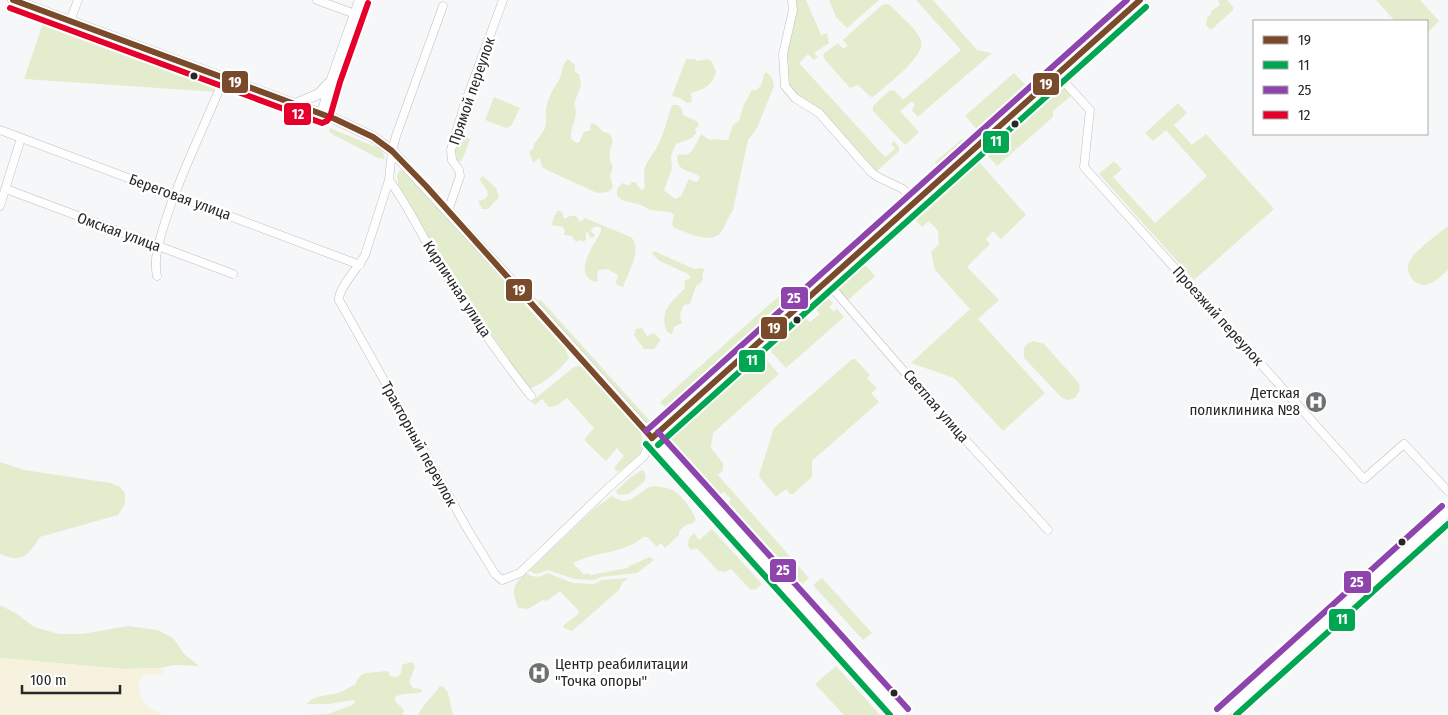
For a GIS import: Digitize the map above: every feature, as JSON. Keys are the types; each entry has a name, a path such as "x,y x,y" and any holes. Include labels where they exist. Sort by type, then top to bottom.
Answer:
{"street":[{"path":"13,0 322,114 373,137 392,151 902,715"},
{"path":"70,21 78,0"},
{"path":"317,0 355,14"},
{"path":"322,114 332,79 360,0"},
{"name":"Прямой переулок","path":"448,211 460,176 459,170 452,160 451,150 464,106 503,0"},
{"path":"792,0 794,10 782,54 785,86 795,98 819,113 871,172 903,189 915,202"},
{"path":"652,438 1140,0"},
{"path":"360,265 366,255 389,180 392,151 443,6"},
{"name":"Проезжий переулок","path":"1057,74 1090,110 1084,167 1364,479 1404,444 1448,491"},
{"path":"157,276 158,246 175,196 224,78"},
{"path":"295,104 319,94 332,79"},
{"name":"Береговая улица","path":"0,130 360,265"},
{"path":"0,206 21,138"},
{"name":"Кирпичная улица","path":"389,180 402,197 430,249 454,287 531,396"},
{"name":"Омская улица","path":"6,189 233,274"},
{"name":"Тракторный переулок","path":"360,265 340,292 339,300 468,530 495,574 502,580 520,573 644,456 652,438"},
{"name":"Светлая улица","path":"826,281 923,393 1048,530"},
{"path":"1223,715 1448,512"}],"green space":[{"path":"794,0 806,0 821,35 827,33 829,43 814,53 818,57 814,60 808,54 799,63 885,157 895,149 891,144 894,141 899,147 899,151 877,171 874,170 820,109 798,97 790,87 786,55"},
{"path":"829,0 879,0 847,28 836,17"},
{"path":"916,0 933,0 977,50 992,53 918,117 912,110 915,105 912,101 900,111 919,132 905,145 873,111 873,106 890,90 895,91 903,100 961,50"},
{"path":"1218,0 1227,0 1233,7 1233,10 1211,30 1206,25 1207,18 1211,11 1220,5"},
{"path":"1376,0 1420,0 1439,21 1428,32 1428,20 1394,20"},
{"path":"887,4 916,31 921,40 921,47 918,54 903,71 871,97 858,85 850,88 825,60 823,54 838,43 843,49 848,46 843,40 882,5"},
{"path":"44,20 221,84 218,92 24,79"},
{"path":"568,59 575,65 575,72 579,74 581,85 574,104 576,113 571,139 577,143 579,142 584,132 591,130 590,125 592,123 610,135 612,142 610,157 613,167 610,176 613,186 608,192 597,193 549,171 542,167 540,159 533,163 529,152 533,149 534,144 545,128 548,101"},
{"path":"686,59 698,61 708,59 712,62 716,72 712,81 707,86 691,93 692,102 687,103 680,98 672,96"},
{"path":"765,72 771,76 774,86 757,128 748,140 733,210 718,235 706,238 699,237 674,228 672,224 674,215 670,212 650,210 641,205 622,200 617,196 617,189 622,183 629,186 632,182 635,182 641,190 645,188 644,174 646,166 664,132 672,105 678,105 682,109 683,115 698,122 699,126 695,129 696,133 692,138 676,144 671,156 672,168 664,190 675,199 681,196 689,179 696,182 700,177 679,166 677,157 679,154 687,155 693,150 701,134 710,140 728,140 733,125 739,121 744,104 752,90 757,90 761,85"},
{"path":"1014,73 1030,90 981,134 965,116"},
{"path":"1060,83 1072,95 1053,111 1053,117 997,166 983,151 999,136 1008,134 1034,112 1036,104"},
{"path":"494,97 520,108 511,126 506,128 485,120"},
{"path":"1178,103 1187,113 1174,125 1192,145 1206,134 1274,209 1194,280 1099,174 1114,161 1122,169 1113,177 1155,223 1207,176 1166,130 1153,141 1145,133"},
{"path":"330,128 378,148 382,151 384,159 378,158 334,135 329,132"},
{"path":"460,134 465,135 470,140 462,160 457,162 455,152"},
{"path":"962,139 967,142 968,146 942,170 937,167 935,162"},
{"path":"974,156 1026,215 1001,239 993,231 986,239 990,244 967,267 999,300 978,319 1045,393 1003,431 954,378 911,363 970,309 935,270 931,252 939,244 938,231 929,221 922,227 910,214"},
{"path":"403,170 566,350 569,358 546,380 529,389 441,261 422,231 398,184 397,176 399,171"},
{"path":"483,176 496,188 499,197 488,209 482,209 478,201 485,199 488,195 487,190 479,179"},
{"path":"557,211 563,214 564,219 576,216 580,222 585,218 631,237 636,248 635,255 623,287 617,285 618,275 608,269 599,270 597,273 598,281 596,282 585,273 586,259 601,228 597,226 590,230 595,235 594,237 590,238 586,232 586,240 576,242 572,236 564,235 565,230 563,227 552,225"},
{"path":"1448,226 1448,270 1437,280 1429,284 1424,285 1415,282 1409,275 1408,265 1410,260 1422,247"},
{"path":"654,251 694,269 703,268 704,270 701,283 696,286 690,304 684,305 680,316 682,323 674,327 672,334 667,332 664,318 665,313 671,303 685,288 684,281 691,278 688,274 660,261 652,254"},
{"path":"860,259 875,276 846,302 831,285"},
{"path":"789,287 796,293 795,298 748,341 733,350 731,349 711,367 703,383 670,412 660,402"},
{"path":"824,294 833,303 829,307 833,311 837,309 844,317 786,368 766,346 784,330 786,333 804,317 810,322 820,314 814,307 812,309 810,307"},
{"path":"540,299 651,422 647,423 640,419 538,304"},
{"path":"642,328 647,336 654,333 661,340 654,349 644,349 634,335 636,329"},
{"path":"1034,341 1044,344 1079,383 1080,390 1075,398 1068,400 1062,398 1024,358 1024,348 1028,343"},
{"path":"760,353 779,374 713,433 711,448 723,463 723,470 718,475 809,578 799,587 794,585 727,509 726,506 731,499 724,492 718,496 713,495 678,456 670,441 672,429"},
{"path":"852,359 855,359 870,375 867,378 877,388 871,393 879,402 812,461 812,477 793,494 790,494 786,489 776,497 759,475 774,428"},
{"path":"580,366 585,369 639,429 643,445 640,455 618,472 614,468 624,456 617,448 606,461 585,441 585,438 594,428 567,398 552,407 549,407 542,399 535,405 531,402 574,367"},
{"path":"665,461 708,507 709,512 707,515 661,465"},
{"path":"0,462 24,470 111,483 120,487 125,493 125,504 118,515 40,537 32,549 24,556 20,558 8,557 0,554"},
{"path":"642,470 646,477 644,482 629,494 617,494 616,491"},
{"path":"654,486 668,488 678,494 689,506 696,520 679,531 679,535 665,548 661,543 657,547 647,537 643,537 619,550 591,556 573,563 584,575 587,573 591,575 627,568 650,557 654,560 637,573 601,577 594,580 574,579 548,570 536,574 529,571 594,509 612,496 619,500 630,500"},
{"path":"723,522 770,576 766,580 719,526"},
{"path":"712,529 762,584 756,589 751,590 731,569 725,572 718,571 697,548 691,550 688,546 689,538 694,533 699,540"},
{"path":"526,573 536,577 547,573 573,583 594,584 602,580 629,578 622,583 619,590 572,631 563,626 578,614 579,611 560,591 547,601 543,600 528,609 518,608 514,589 515,585"},
{"path":"822,578 872,633 863,640 813,585"},
{"path":"776,583 838,651 834,655 772,587"},
{"path":"806,590 858,647 851,648 805,596"},
{"path":"0,605 17,614 34,627 59,634 82,634 128,626 157,630 173,638 184,654 199,666 175,665 160,668 124,669 0,658"},
{"path":"842,661 848,662 897,715 888,715 840,663"},
{"path":"411,662 415,667 409,682 413,688 421,689 422,692 395,697 395,701 404,710 403,715 307,715 328,714 352,705 355,702 354,700 328,704 307,704 314,698 343,691 355,685 359,677 365,674 388,671 390,676 397,677 401,673 402,665"},
{"path":"836,666 880,715 844,715 815,684"},
{"path":"440,686 444,687 448,693 453,715 418,715 423,707"}],"sand":[{"path":"0,658 124,669 160,668 164,671 162,674 146,675 142,678 139,685 145,704 162,715 0,715"}],"transit line":[{"name":"19","path":"13,0 335,119 373,137 392,151 426,186 652,438"},
{"name":"25","path":"646,431 1127,0"},
{"name":"19","path":"652,438 1140,0"},
{"name":"12","path":"10,8 322,123 330,117 340,82 368,3"},
{"name":"11","path":"658,445 1146,7"},
{"name":"25","path":"658,432 908,709"},
{"name":"11","path":"646,444 890,715"},
{"name":"25","path":"1217,709 1442,506"},
{"name":"11","path":"1236,715 1448,524"}],"place":[{"name":"Детская поликлиника №8","path":"1316,402"},
{"name":"Центр реабилитации \"Точка опоры\"","path":"539,673"}]}
